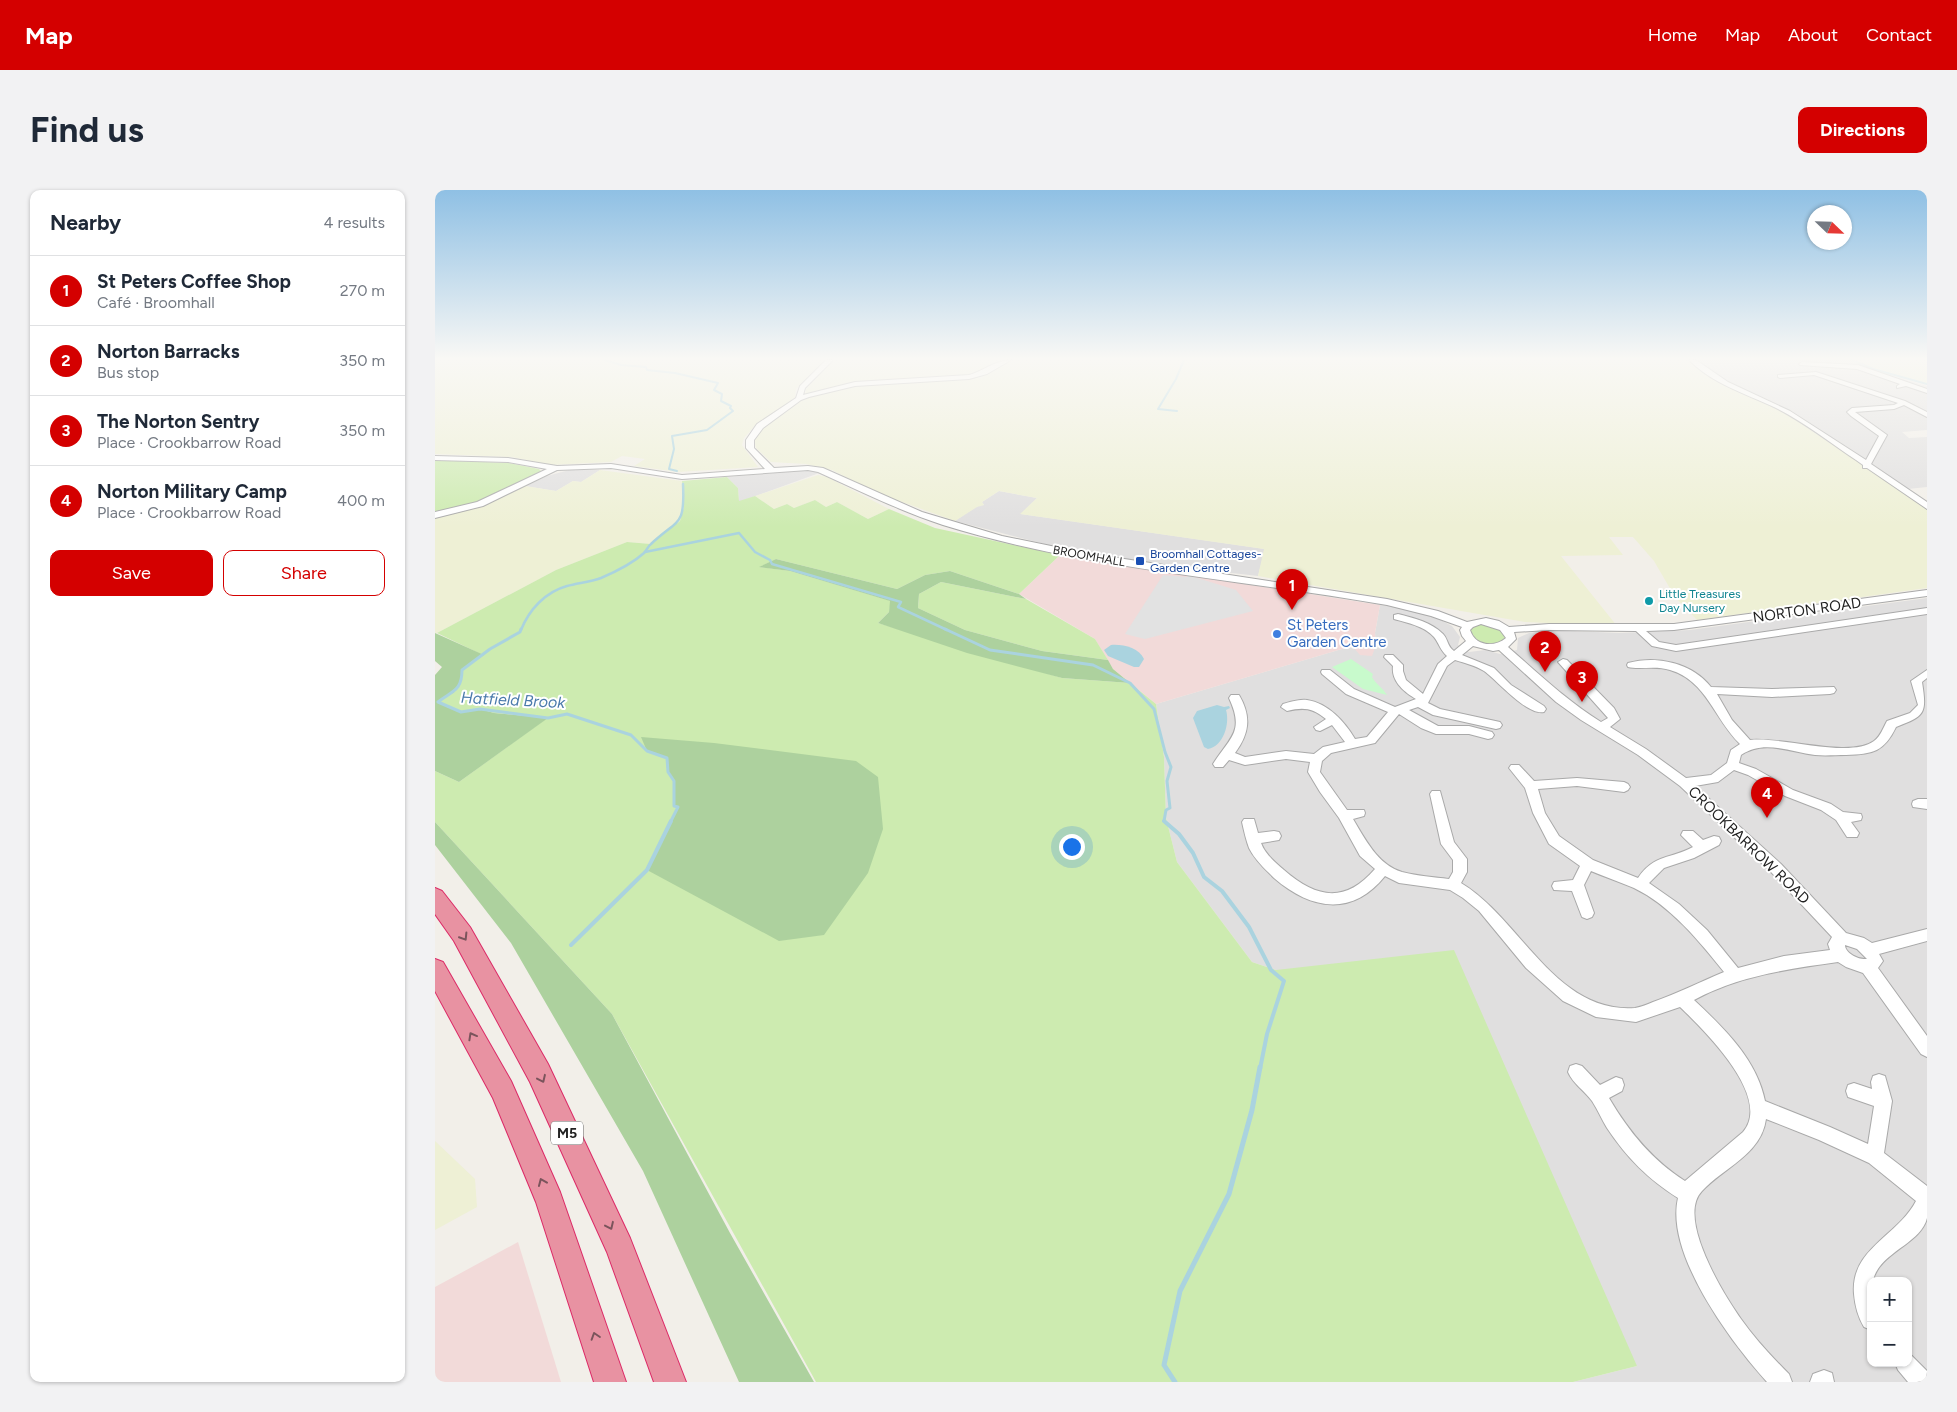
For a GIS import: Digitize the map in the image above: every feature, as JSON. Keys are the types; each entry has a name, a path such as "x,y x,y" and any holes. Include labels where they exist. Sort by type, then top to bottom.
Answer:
{"highway":[{"name":"M5","path":"435,897 462,934 539,1073 621,1248 670,1382"},
{"path":"435,968 502,1090 550,1202 610,1382"}],"street":[{"path":"771,470 750,448 750,440 761,426 776,416"},
{"path":"1793,416 1927,506"},
{"path":"1854,416 1883,435 1867,466"},
{"path":"435,458 508,460 557,468"},
{"name":"BROOMHALL","path":"557,468 611,466 682,477 793,468 820,470 894,504 963,528 1074,554 1257,580 1377,601 1434,613 1466,626"},
{"path":"435,515 480,504 557,468"},
{"name":"NORTON ROAD","path":"1508,630 1529,627 1640,630 1741,620 1927,593"},
{"path":"1640,630 1654,644 1664,648 1676,648 1927,611"},
{"path":"1398,617 1417,622 1435,631 1440,637 1441,644 1453,655 1488,669 1506,687 1539,710"},
{"path":"1489,621 1508,630 1511,639 1508,644 1490,648 1472,642 1465,636 1464,630 1466,626 1472,622 1489,621"},
{"path":"1472,642 1443,664 1423,701 1398,710 1371,740 1327,750 1316,759 1314,772 1324,789 1344,815 1365,852 1383,868 1399,877 1453,885 1468,894 1484,907 1531,963 1569,996 1602,1012 1636,1015 1682,999 1702,988 1735,975 1784,963 1839,955"},
{"name":"CROOKBARROW ROAD","path":"1502,646 1551,692 1601,727 1642,752 1684,783 1776,868 1842,938"},
{"path":"1389,657 1398,665 1399,677 1407,687 1437,712 1496,725"},
{"path":"1563,662 1610,711 1614,720 1601,727"},
{"path":"1632,665 1643,662 1682,670 1709,690 1731,728 1748,744"},
{"path":"1326,672 1341,688 1351,694 1398,710 1428,727 1440,731 1467,728 1487,734"},
{"path":"1684,783 1714,779 1733,765 1735,753 1748,744 1764,742 1817,751 1866,750 1884,739 1891,724 1913,716 1926,705 1916,681 1927,673"},
{"path":"1709,690 1763,693 1830,690"},
{"path":"1235,698 1243,714 1243,726 1241,736 1223,760 1245,761 1285,756 1303,756 1316,759"},
{"path":"1287,707 1309,704 1333,720 1347,733 1352,744"},
{"path":"1319,727 1333,720"},
{"path":"1733,765 1752,772 1789,793 1826,807 1841,817 1852,833"},
{"path":"1515,768 1531,786 1539,813 1554,840 1588,864 1641,885 1674,908 1702,934 1735,975"},
{"path":"1531,786 1564,781 1606,779 1624,787"},
{"path":"1436,794 1448,844 1460,859 1460,872 1453,885"},
{"path":"1344,815 1359,813"},
{"path":"1841,817 1856,816"},
{"path":"1249,822 1257,849 1270,866 1303,892 1315,897 1333,900 1346,898 1362,891 1375,879 1383,868"},
{"path":"1688,835 1702,847"},
{"path":"1253,839 1274,836"},
{"path":"1641,885 1651,868 1669,860 1688,856 1715,841"},
{"path":"1587,913 1577,885 1588,864"},
{"path":"1559,886 1577,885"},
{"path":"1870,950 1927,935"},
{"path":"1868,967 1875,961 1870,950 1857,940 1842,938 1835,944 1839,955 1853,965 1868,967 1927,1049"},
{"path":"1682,999 1709,1025 1744,1070 1749,1078 1758,1108 1756,1130 1732,1155 1699,1180 1688,1194 1685,1214 1690,1244 1704,1276 1733,1326 1781,1382"},
{"path":"1576,1072 1598,1095 1633,1150 1665,1179 1688,1194"},
{"path":"1875,1157 1883,1101 1879,1082"},
{"path":"1598,1095 1615,1085"},
{"path":"1854,1091 1883,1101"},
{"path":"1758,1108 1824,1133 1875,1157 1927,1199 1911,1226 1883,1248 1870,1264 1861,1285 1867,1316"},
{"path":"1909,1367 1923,1382"}],"shaded area":[{"path":"1799,416 1927,416 1927,430 1902,432 1909,438 1927,437 1927,487 1908,489"},
{"path":"573,469 600,470 581,482 573,481 556,491 525,486 547,476"},
{"path":"807,470 819,473 739,502 738,488 727,477"},
{"path":"999,491 1037,498 1021,514 1265,549 1258,576 1154,564 1068,550 955,521 977,506 984,505 982,502"},
{"path":"1060,555 1380,605 1375,633 1376,645 1372,656 1360,655 1352,646 1156,704 1113,669 1095,639 1019,594"},
{"path":"1163,575 1187,577 1188,575 1236,590 1253,611 1145,639 1125,634"},
{"path":"1927,598 1927,1382 1573,1382 1637,1366 1276,970 1252,962 1177,862 1166,818 1164,757 1156,704 1352,646 1376,645 1375,633 1380,605 1404,608 1439,619 1452,626 1460,637 1458,645 1469,652 1485,650 1500,654 1517,650 1518,638 1529,633 1549,630 1619,633 1690,630"},
{"path":"518,1242 561,1382 435,1382 435,1287"}],"green space":[{"path":"435,416 770,416 754,427 744,438 742,445 758,467 678,472 634,466 645,459 622,456 611,462 550,465 512,457 435,454"},
{"path":"781,416 1789,416 1927,508 1927,588 1697,620 1675,597 1654,561 1633,537 1609,537 1623,555 1561,556 1617,626 1525,622 1258,576 1264,549 1020,514 1037,498 999,491 982,502 984,505 977,507 955,521 877,493 832,470 806,464 771,462 756,448 754,439 759,432"},
{"path":"435,460 509,463 539,469 542,472 479,502 435,513"},
{"path":"600,470 682,481 684,507 680,521 651,544 627,542 556,570 435,633 435,518 486,505 525,486 556,491 573,481 581,482"},
{"path":"818,475 827,477 889,509 868,519 837,502 826,507 815,500 794,508 787,504 774,509 755,496"},
{"path":"727,477 738,488 739,501 755,496 774,509 787,504 794,508 815,500 826,507 837,502 868,519 889,509 935,528 1060,555 1019,594 950,571 925,575 897,589 776,559 760,567 790,571 891,601 889,612 878,623 1062,678 1130,683 1156,704 1164,757 1166,818 1177,862 1252,962 1276,970 1454,950 1637,1366 1573,1382 816,1382 612,1014 435,822 435,771 459,782 547,718 494,713 480,709 461,712 438,702 454,693 462,677 462,670 483,655 437,633 556,570 627,542 651,544 680,521 684,507 682,481"},
{"path":"776,559 897,589 925,575 950,571 1019,594 1026,599 941,582 919,594 918,608 965,630 1042,651 1108,660 1113,669 1130,683 1062,678 967,653 878,623 889,612 890,601 790,571 759,567"},
{"path":"941,582 1026,599 1095,639 1108,660 1042,651 965,630 918,608 919,594"},
{"path":"1479,624 1498,628 1506,637 1503,641 1494,644 1480,642 1470,634 1470,629"},
{"path":"435,633 484,655 462,670 462,677 454,693 444,697 439,702 461,712 480,709 494,713 548,718 459,782 435,771 435,675 442,667 435,661"},
{"path":"1351,659 1373,674 1372,677 1387,695 1363,689 1332,667"},
{"path":"641,737 714,743 856,761 878,777 883,829 868,873 824,935 779,941 647,870 678,807 674,806 674,781 668,772 667,758 647,751"},
{"path":"435,822 612,1014 730,1233 814,1382 739,1382 643,1171 511,943 435,845"},
{"path":"435,1141 475,1179 477,1207 435,1230"}],"water":[{"path":"1111,645 1121,645 1135,649 1144,659 1139,667 1134,667 1108,656 1104,650"},
{"path":"1217,705 1229,706 1230,708 1226,710 1225,733 1214,747 1208,749 1204,747 1193,718 1197,711"}],"waterway":[{"name":"Hatfield Brook","path":"677,471 669,469 674,449 672,436 707,430 727,416"},
{"name":"Hatfield Brook","path":"521,630 533,609 545,597 567,586 601,578 624,567 644,553 650,545 674,525 681,515 683,508 683,484"},
{"path":"645,552 739,533 755,552 770,560 772,564 901,602 898,607 947,630"},
{"name":"Hatfield Brook","path":"521,629 520,632 490,649 462,670 462,677 458,687 438,702 461,712 480,709 548,718 567,714 631,735 647,751 667,758 668,772 674,781 674,806 678,807 671,821"},
{"path":"945,629 990,650 1093,665 1130,683 1154,709 1165,752 1171,767 1167,781 1170,808 1166,810 1164,821"},
{"name":"Hatfield Brook","path":"571,945 647,870 671,821"},
{"path":"1164,821 1179,834 1193,853 1204,877 1222,891 1249,927 1271,970 1284,981 1267,1034 1260,1069"},
{"path":"1175,1382 1164,1365 1180,1291 1229,1194 1252,1110 1260,1067"}],"place":[{"name":"Broomhall Cottages- Garden Centre","path":"1140,561"},
{"name":"Little Treasures Day Nursery","path":"1649,601"},
{"name":"St Peters Coffee Shop","path":"1292,610"},
{"name":"St Peters Garden Centre","path":"1277,634"},
{"name":"Norton Barracks","path":"1545,672"},
{"name":"The Norton Sentry","path":"1582,702"},
{"name":"Norton Military Camp","path":"1767,818"}]}
